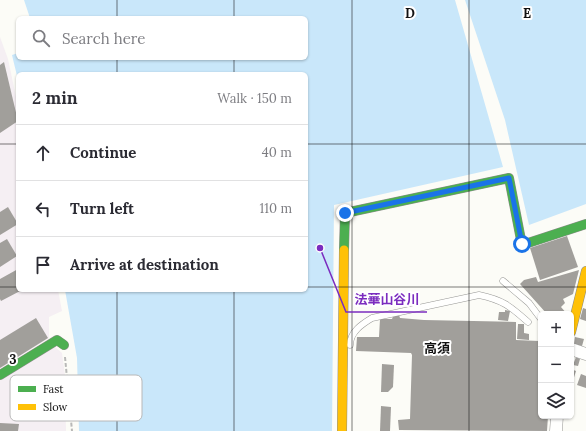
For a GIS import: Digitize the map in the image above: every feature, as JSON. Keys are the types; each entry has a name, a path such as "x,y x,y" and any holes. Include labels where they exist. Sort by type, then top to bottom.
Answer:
{"street":[{"path":"342,431 345,213 509,178 522,244 586,224"},
{"path":"574,320 586,271"},
{"path":"0,376 57,340 64,345"},
{"path":"574,350 586,354"},
{"path":"556,431 557,419"}],"lane":[{"path":"503,282 529,304 538,315"},
{"path":"350,349 350,342 355,332 361,324 372,318 479,295 495,298 511,306 528,322"}],"path":[{"path":"64,345 68,375"},
{"path":"71,421 72,431"}],"shaded area":[{"path":"0,37 8,59 16,97 16,292 58,292 62,311 49,317 49,338 0,369"},
{"path":"55,347 62,353 65,375 10,375 10,421 66,421 66,431 0,431 0,379"}],"water":[{"path":"24,0 455,0 503,167 334,205 332,431 79,431 79,421 142,421 142,375 77,375 77,358 65,292 308,292 308,72 16,72 12,55 16,54 16,60 308,60 308,16 29,16"},
{"path":"465,0 586,0 586,204 529,225 505,120"}],"building":[{"path":"4,62 16,113 16,122 0,133 0,65"},
{"path":"8,207 16,221 16,225 0,235 0,212"},
{"path":"567,236 578,267 540,280 530,248"},
{"path":"7,239 16,257 0,267 0,243"},
{"path":"16,270 16,292 18,292 1,301 0,279"},
{"path":"579,270 573,294 563,299 565,303 561,307 564,311 544,311 520,284 524,280 536,277 538,282"},
{"path":"583,308 586,309 586,321 580,319"},
{"path":"505,310 510,311 508,321 498,320 499,312 505,312"},
{"path":"394,314 399,315 400,318 424,320 516,322 516,340 538,341 538,419 548,419 547,431 399,430 398,420 410,419 411,353 356,351 357,337 379,337 380,319 392,319"},
{"path":"36,318 48,338 0,368 0,340"},
{"path":"518,324 524,324 524,333 529,334 529,340 517,339"},
{"path":"575,337 584,339 582,346 574,344"},
{"path":"576,357 580,359 578,366 574,365"},
{"path":"382,364 394,365 393,387 388,392 381,392"},
{"path":"581,374 586,376 586,388 577,385"},
{"path":"381,406 391,407 390,431 380,431"},
{"path":"0,423 19,424 18,431 0,431"}],"traffic: fast":[{"path":"344,250 345,213 509,178 522,245 586,224"},
{"path":"0,375 57,340 64,345"}],"traffic: slow":[{"path":"342,431 344,250"},
{"path":"574,320 586,271"}],"place":[{"name":"法華山谷川","path":"320,248"}],"district":[{"name":"高須","path":"437,348"}],"route":[{"path":"345,213 509,178 522,244"}]}
